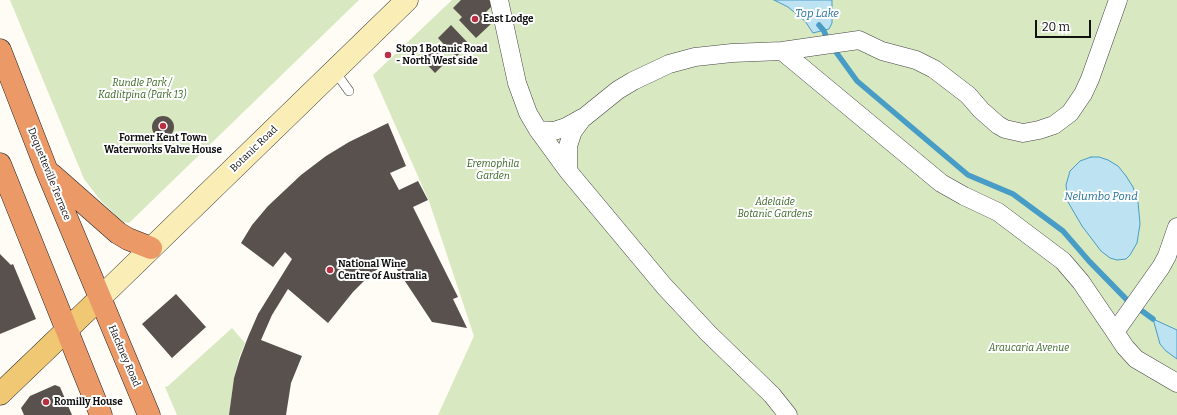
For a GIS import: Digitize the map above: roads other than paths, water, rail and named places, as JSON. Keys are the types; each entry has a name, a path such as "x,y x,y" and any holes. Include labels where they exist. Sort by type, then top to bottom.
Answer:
{"highway":[{"name":"Dequetteville Terrace","path":"0,50 47,171 100,298"},
{"path":"0,164 102,415"},
{"path":"47,171 118,233 128,239 151,248"},
{"name":"Hackney Road","path":"100,298 149,415"}],"main road":[{"name":"Botanic Road","path":"100,298 407,0"},
{"path":"0,394 100,298"}],"street":[{"path":"499,0 516,78 528,113 538,130 568,171 664,286 708,334 772,395 788,415"},
{"path":"568,171 568,146 578,124 589,113 618,90 654,71 680,60 695,57 732,53 782,51 859,40 882,51 924,63 961,88 990,120 998,126 1014,131 1031,132 1054,125 1070,113 1077,104 1090,80 1118,0"},
{"path":"782,51 941,183 998,212 1063,261 1081,282 1125,347 1136,360 1177,383"},
{"path":"538,130 554,130 566,127 589,113"},
{"path":"1115,332 1161,267 1167,256 1177,227"}],"lane":[{"path":"334,70 349,91"}],"water":[{"name":"Top Lake","path":"774,0 832,0 832,23 829,29 813,33 805,21 788,7"},
{"name":"Nelumbo Pond","path":"1091,157 1099,157 1108,160 1118,166 1133,187 1138,202 1140,224 1137,243 1126,259 1117,260 1110,258 1101,251 1082,226 1068,202 1066,185 1070,171 1080,161"},
{"path":"1153,319 1177,330 1177,359 1166,351 1160,344"}],"waterway":[{"path":"819,25 824,31 828,41 857,81 968,175 1013,194 1063,231 1089,261 1127,300 1153,319"}],"place":[{"name":"East Lodge","path":"475,19"},
{"name":"Stop 1 Botanic Road - North West side","path":"388,55"},
{"name":"Former Kent Town Waterworks Valve House","path":"163,126"},
{"name":"National Wine Centre of Australia","path":"330,270"},
{"name":"Romilly House","path":"46,402"}],"park label":[{"name":"Rundle Park / Kadlitpina (Park 13)","path":"142,88"},
{"name":"Eremophila Garden","path":"493,170"},
{"name":"Adelaide Botanic Gardens","path":"775,208"},
{"name":"Araucaria Avenue","path":"1029,348"}]}
